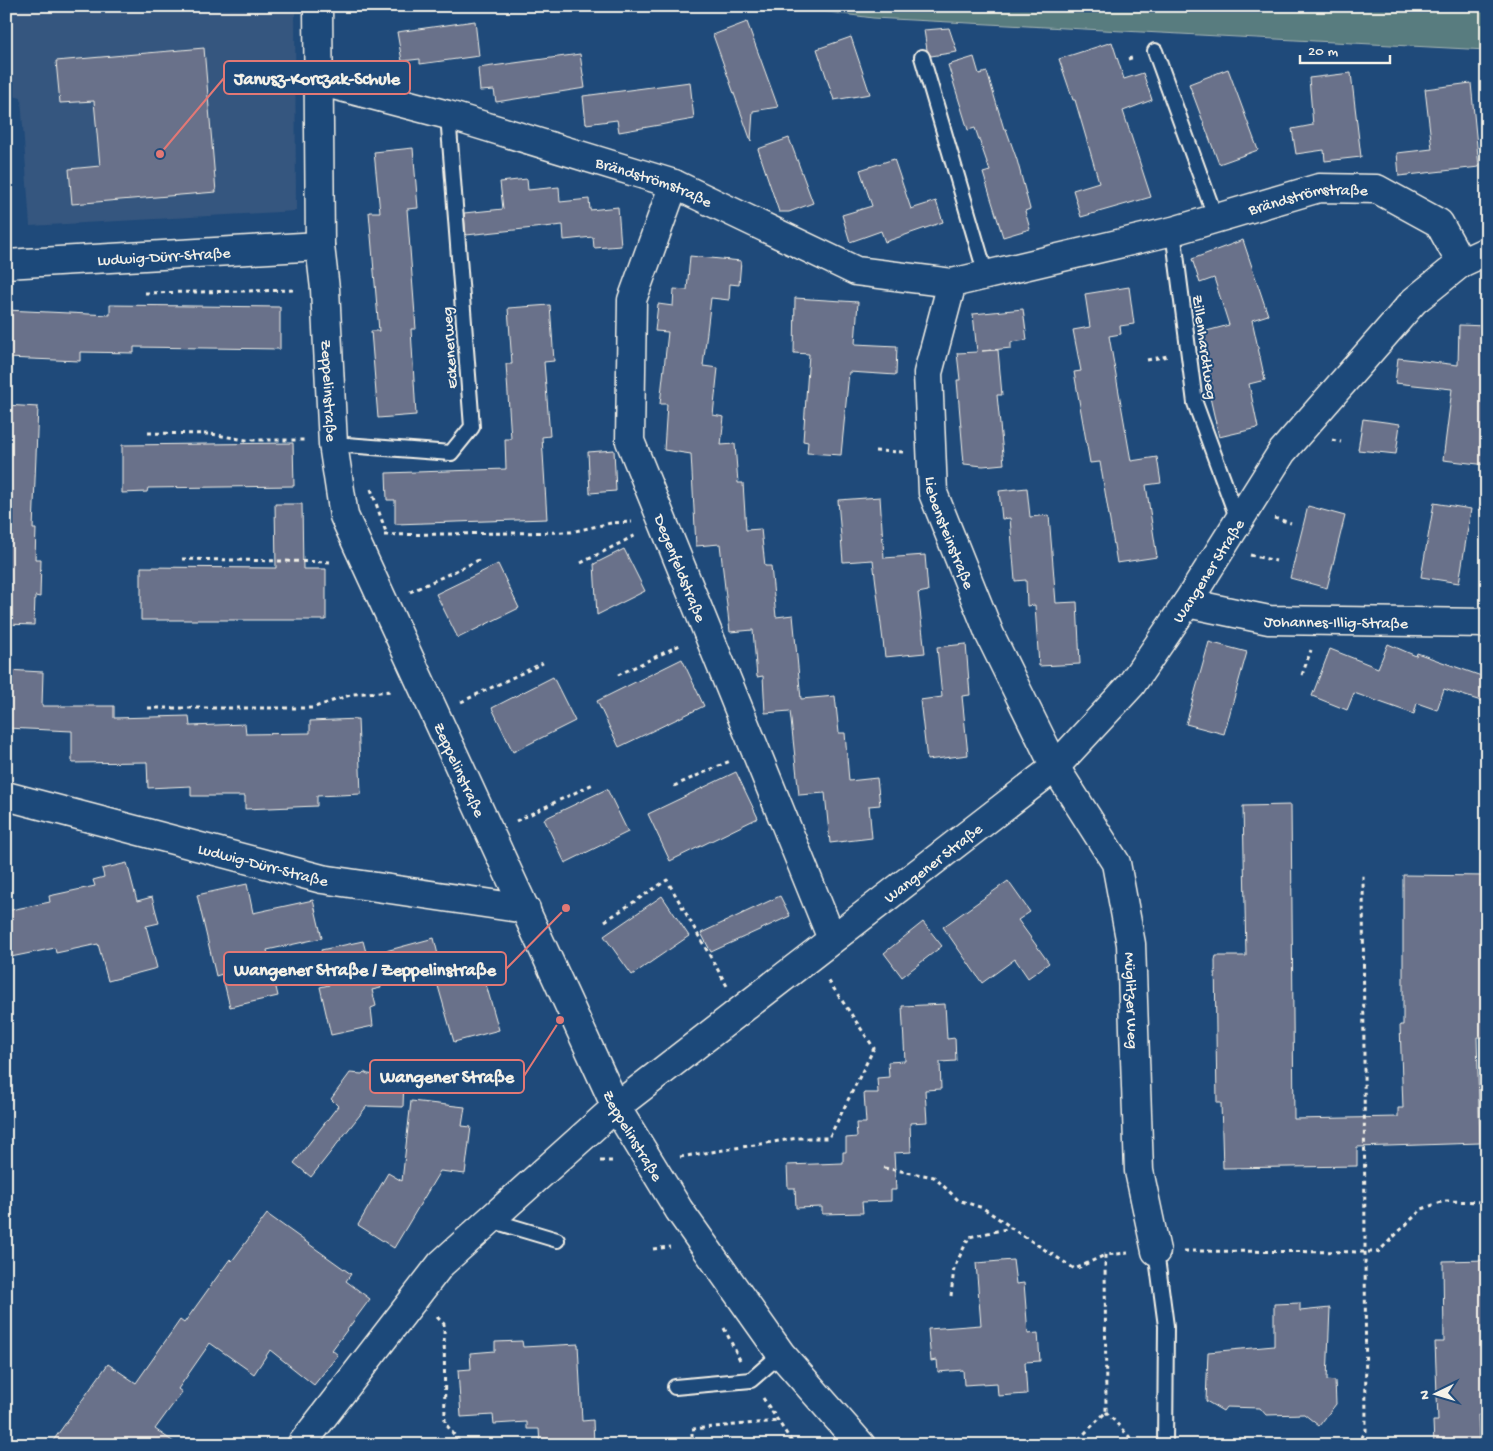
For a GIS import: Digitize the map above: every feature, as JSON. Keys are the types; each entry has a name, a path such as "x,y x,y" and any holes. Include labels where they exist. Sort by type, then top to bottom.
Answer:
{"street":[{"name":"Zeppelinstraße","path":"318,6 320,246 325,289 333,442 344,516 616,1107 679,1210 781,1354 861,1445"},
{"name":"Brändströmstraße","path":"318,81 448,115 674,184 856,271 952,283 1173,231 1319,188 1377,189 1439,224 1461,263"},
{"name":"Degenfeldstraße","path":"674,184 632,300 630,441 756,750 822,947"},
{"name":"Ludwig-Dürr-Straße","path":"6,264 320,246"},
{"name":"Wangener Straße","path":"301,1445 441,1264 616,1107 1055,767 1131,685 1187,603 1282,452 1414,301 1461,263 1487,251"},
{"name":"Liebensteinstraße","path":"952,283 928,373 933,493 990,635 1055,767"},
{"name":"Johannes-Illig-Straße","path":"1187,603 1269,620 1487,624"},
{"name":"Müglitzer Weg","path":"1055,767 1116,862 1132,944 1139,1171 1156,1251"},
{"name":"Ludwig-Dürr-Straße","path":"6,796 322,879 526,909"}],"lane":[{"path":"1155,51 1216,219"},
{"path":"922,57 986,275"},
{"name":"Eckenerweg","path":"333,442 366,447 451,453 472,427 448,115"},
{"name":"Zillenhardtweg","path":"1173,231 1195,403 1238,520"},
{"path":"490,1220 557,1240"},
{"path":"1156,1251 1166,1326 1166,1445"},
{"path":"675,1387 751,1380 781,1354"}],"path":[{"path":"144,293 325,289"},
{"path":"148,433 211,434 246,440 333,442"},
{"path":"366,447 369,484 387,535"},
{"path":"1479,508 1487,509"},
{"path":"354,536 571,532 610,522 663,521"},
{"path":"580,563 663,521"},
{"path":"182,559 366,563"},
{"path":"385,604 481,559"},
{"path":"618,675 708,632"},
{"path":"436,714 543,663"},
{"path":"148,708 312,708 353,694 424,688"},
{"path":"674,786 756,750"},
{"path":"491,833 593,784"},
{"path":"1357,1445 1366,1431 1363,872"},
{"path":"605,921 667,880 741,1010"},
{"path":"650,1162 798,1138 829,1138 874,1048 822,947"},
{"path":"596,1161 619,1161"},
{"path":"884,1168 934,1177 958,1200 983,1208 1075,1269 1105,1255 1156,1251 1378,1252 1422,1209 1444,1201 1487,1202"},
{"path":"951,1296 954,1268 969,1238 1011,1228"},
{"path":"1105,1255 1106,1412 1137,1445"},
{"path":"416,1296 444,1324 445,1424 462,1445"},
{"path":"720,1321 751,1380 794,1445"},
{"path":"1073,1445 1106,1412"},
{"path":"692,1445 692,1429 778,1421"}],"shaded area":[{"path":"6,6 295,6 296,211 30,226 21,98 6,94"}],"green space":[{"path":"783,6 1487,6 1487,50 873,18"}],"building":[{"path":"475,21 479,56 420,64 420,59 402,61 397,32"},
{"path":"747,22 778,107 753,111 751,141 713,35"},
{"path":"949,28 957,52 931,56 927,50 924,30"},
{"path":"851,37 870,94 834,100 817,49"},
{"path":"1112,42 1124,79 1143,73 1152,100 1123,111 1151,197 1081,217 1073,190 1099,182 1075,100 1073,100 1059,59"},
{"path":"204,48 216,192 72,204 69,169 100,166 94,101 60,103 56,61"},
{"path":"580,54 585,88 496,102 494,90 480,91 478,68"},
{"path":"974,57 979,74 987,72 1004,129 1006,129 1017,160 1030,209 1025,211 1030,229 1003,237 983,173 990,171 975,128 968,130 948,65"},
{"path":"1228,69 1258,150 1219,164 1189,84"},
{"path":"1351,73 1361,157 1325,161 1324,150 1296,154 1292,129 1313,125 1309,78"},
{"path":"690,82 694,119 619,132 617,120 586,124 583,96"},
{"path":"1471,83 1479,167 1399,176 1397,153 1432,149 1425,89"},
{"path":"789,138 813,203 789,212 779,212 758,149"},
{"path":"413,148 418,208 407,209 416,329 411,329 416,415 378,418 371,331 379,331 369,212 380,212 374,152"},
{"path":"894,159 911,209 936,201 943,222 885,242 881,231 850,242 842,215 872,206 860,170"},
{"path":"527,179 528,190 559,187 560,202 589,199 590,210 618,207 621,246 594,248 593,237 564,240 563,225 466,235 464,213 503,209 500,182"},
{"path":"1243,240 1268,315 1252,320 1265,380 1249,384 1258,428 1219,437 1202,362 1208,361 1199,333 1229,325 1214,278 1200,283 1192,259"},
{"path":"690,256 741,261 739,285 730,284 729,300 711,298 703,366 718,368 713,415 724,417 721,445 735,444 738,483 743,483 746,530 761,529 765,566 771,566 776,617 793,615 801,699 835,696 839,733 845,733 849,781 877,778 880,805 869,806 872,838 830,843 825,793 799,795 790,711 765,713 763,676 757,677 753,630 730,632 720,544 696,546 691,454 664,450 667,404 660,404 668,332 655,331 658,304 673,306 674,289 687,290"},
{"path":"1129,287 1134,324 1120,326 1121,334 1109,336 1131,461 1157,457 1161,483 1146,485 1157,557 1117,563 1100,462 1090,463 1074,372 1081,371 1073,330 1090,327 1085,294"},
{"path":"795,298 858,302 855,344 897,346 896,375 849,372 841,455 807,453 808,442 803,441 809,354 794,353"},
{"path":"110,305 280,307 280,349 134,347 134,353 80,352 80,361 6,358 6,310 110,315"},
{"path":"550,305 554,361 544,362 550,436 542,437 547,519 395,524 395,500 387,500 386,473 506,469 505,439 511,439 506,364 512,364 508,308"},
{"path":"1023,309 1027,340 1011,342 1011,348 982,351 998,350 1002,395 997,395 1004,464 983,466 964,464 957,380 960,380 957,353 977,352 973,314"},
{"path":"1459,325 1487,326 1487,465 1443,460 1452,389 1395,383 1398,358 1458,365"},
{"path":"6,405 38,407 33,529 36,529 35,559 41,559 40,597 35,596 34,625 6,624"},
{"path":"1363,419 1400,424 1396,454 1358,450"},
{"path":"293,443 294,486 148,488 147,492 122,493 122,445"},
{"path":"614,450 616,491 590,493 588,452"},
{"path":"1027,488 1030,517 1049,515 1056,603 1077,602 1080,664 1039,666 1035,605 1027,606 1026,580 1015,581 1010,518 1002,519 999,491"},
{"path":"880,497 884,558 925,555 928,591 918,593 925,653 885,657 873,560 843,562 838,500"},
{"path":"1434,503 1471,509 1459,583 1421,577"},
{"path":"275,504 302,504 303,569 326,569 326,620 141,620 141,567 276,568"},
{"path":"1308,506 1345,516 1327,588 1290,578"},
{"path":"624,549 645,591 597,615 594,564"},
{"path":"498,564 519,608 458,638 436,594"},
{"path":"1209,642 1247,652 1224,734 1186,724"},
{"path":"966,644 970,695 962,696 968,755 927,760 920,700 942,697 937,647"},
{"path":"1388,644 1416,656 1417,653 1487,678 1487,703 1444,689 1437,710 1417,703 1414,714 1354,693 1347,710 1312,696 1330,649 1378,668"},
{"path":"682,659 704,706 619,747 597,701"},
{"path":"6,670 43,672 42,706 114,706 114,718 189,716 190,726 245,724 246,734 310,733 310,721 358,719 361,794 317,796 317,806 245,809 245,796 191,796 191,786 148,788 147,762 72,763 72,731 6,728"},
{"path":"553,677 575,721 513,752 492,708"},
{"path":"736,772 758,818 670,861 648,814"},
{"path":"607,789 628,832 565,863 544,819"},
{"path":"1291,805 1294,1119 1398,1117 1398,1108 1403,1108 1400,1025 1403,1025 1403,875 1487,876 1487,1037 1477,1037 1480,1143 1357,1147 1357,1166 1223,1168 1221,1103 1217,1103 1215,960 1216,956 1246,956 1243,806"},
{"path":"127,863 137,901 152,897 159,923 146,926 157,968 108,981 98,944 56,953 55,948 6,958 6,911 50,902 49,896 95,886 93,880 104,877 102,869"},
{"path":"1008,881 1030,912 1018,920 1049,963 1028,978 1015,959 982,983 943,927"},
{"path":"247,884 253,913 313,900 322,938 267,950 278,996 230,1007 222,974 216,976 197,895"},
{"path":"662,896 689,936 632,975 604,936"},
{"path":"780,896 790,916 711,952 701,933"},
{"path":"923,922 942,946 902,977 884,953"},
{"path":"434,938 440,963 467,955 471,970 481,967 499,1030 454,1042 432,965 438,963 379,979 381,988 372,990 376,1006 371,1008 373,1026 331,1035 320,987 329,985 321,950 363,941 367,956"},
{"path":"945,1004 947,1039 955,1038 956,1061 940,1062 941,1089 925,1090 927,1122 910,1123 911,1152 894,1153 896,1190 891,1190 891,1201 862,1202 863,1213 822,1214 822,1207 796,1208 795,1188 788,1188 787,1165 843,1163 843,1152 846,1152 846,1138 857,1137 856,1123 866,1123 864,1093 878,1093 877,1078 889,1077 888,1062 905,1061 902,1006"},
{"path":"364,1072 404,1078 403,1107 367,1106 311,1177 294,1163 338,1106 331,1099 350,1073 362,1074"},
{"path":"411,1101 465,1107 462,1126 471,1127 465,1174 440,1171 394,1248 358,1225 388,1173 402,1181"},
{"path":"267,1214 351,1274 346,1281 370,1299 332,1350 338,1355 314,1385 270,1350 254,1374 210,1343 178,1389 182,1392 155,1429 178,1445 50,1445 108,1364 136,1383 180,1320 184,1323 230,1259 232,1261"},
{"path":"1013,1260 1016,1284 1024,1283 1028,1334 1038,1333 1040,1361 1025,1362 1027,1394 998,1396 997,1383 964,1385 963,1370 938,1372 937,1360 931,1361 928,1329 981,1325 976,1263"},
{"path":"1487,1260 1487,1415 1478,1415 1479,1445 1434,1445 1433,1421 1438,1421 1435,1342 1444,1342 1443,1261"},
{"path":"1300,1303 1300,1311 1330,1308 1327,1380 1335,1381 1336,1404 1319,1426 1304,1414 1266,1415 1260,1408 1226,1407 1223,1411 1206,1401 1208,1352 1274,1346 1274,1304"},
{"path":"522,1341 523,1347 578,1344 582,1421 593,1420 594,1445 540,1445 539,1429 527,1429 527,1422 494,1424 493,1415 461,1417 458,1370 471,1369 470,1353 495,1351 495,1342"}],"place":[{"name":"Janusz-Korczak-Schule","path":"160,154"},
{"name":"Wangener Straße / Zeppelinstraße","path":"566,908"},
{"name":"Wangener Straße","path":"560,1020"}]}
